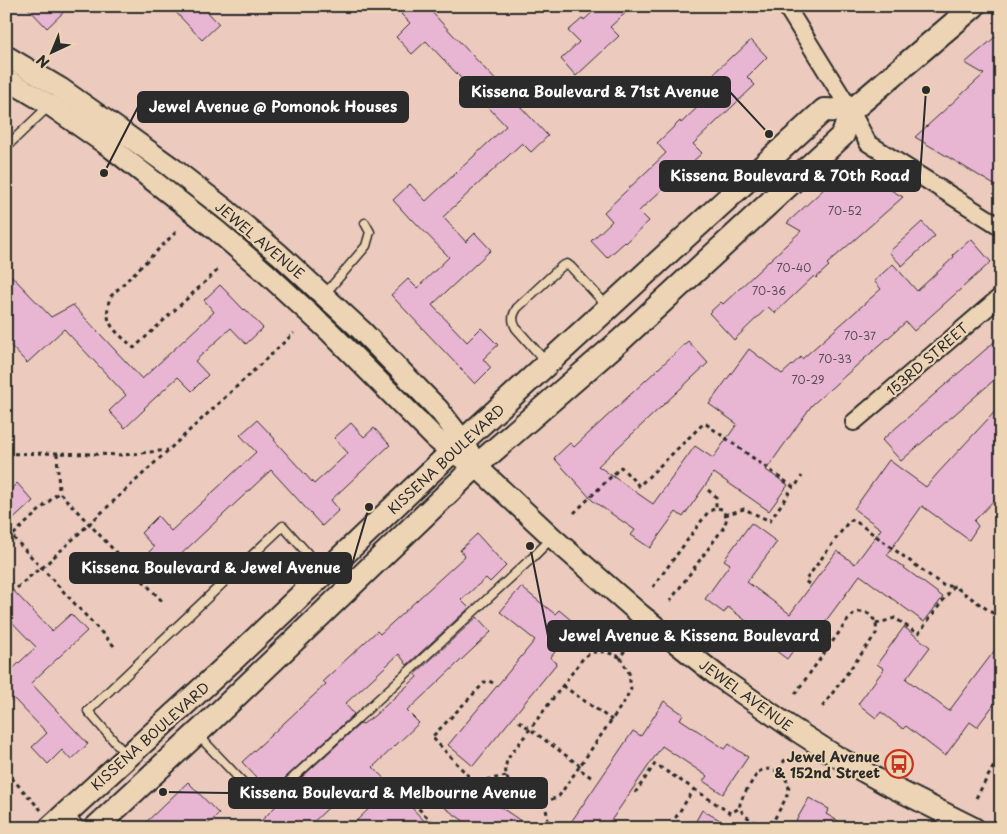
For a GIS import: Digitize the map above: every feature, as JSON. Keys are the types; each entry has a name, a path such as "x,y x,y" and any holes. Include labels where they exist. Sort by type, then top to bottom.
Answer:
{"main road":[{"path":"851,111 974,6"},
{"name":"KISSENA BOULEVARD","path":"58,820 234,659 458,447 824,110 851,111 844,135 622,338 476,466 197,734 95,828"}],"street":[{"path":"786,6 851,111 868,143 1001,227"},
{"name":"JEWEL AVENUE","path":"6,56 60,88 171,167 279,254 361,330 439,410 458,447 476,466 553,538 641,615 718,676 789,726 836,756 886,784 974,828"},
{"name":"JEWEL AVENUE","path":"6,79 50,105 110,147 216,230 330,332 435,438 458,447"},
{"name":"153RD STREET","path":"854,422 1001,296"}],"lane":[{"path":"6,147 50,105"},
{"path":"324,295 366,246 370,232 365,222"},
{"path":"548,364 516,328 513,323 513,315 517,308 562,266 567,264 570,266 609,308"},
{"path":"128,756 88,711 283,526 325,572"},
{"path":"197,734 253,793 270,799 553,538"}],"path":[{"path":"176,232 110,297 107,316 112,326 134,348 220,268"},
{"path":"18,588 42,568 294,333"},
{"path":"574,514 621,467 639,486 703,424 706,424 794,487"},
{"path":"6,454 124,455 169,450"},
{"path":"57,453 58,492 162,601"},
{"path":"725,514 744,509 770,522 802,476"},
{"path":"708,490 716,497 716,508"},
{"path":"58,492 12,536 114,646"},
{"path":"653,587 708,512 716,508 722,509 727,518 724,527 670,601"},
{"path":"809,584 805,581 849,521 854,520 944,586 954,586 1001,620"},
{"path":"876,624 895,618 918,634 954,586"},
{"path":"794,694 853,614 860,612 868,613 875,620 878,627 876,634 820,710"},
{"path":"620,657 630,644"},
{"path":"606,651 620,657 630,673 631,690 560,796 545,802 533,802 522,798 512,787 506,776 506,764 508,757 563,686 584,657 590,653 606,651"},
{"path":"493,683 487,680 432,737 474,782 506,776"},
{"path":"563,686 612,720"},
{"path":"519,721 580,765 581,770 592,778"},
{"path":"976,798 1001,754"},
{"path":"778,771 786,758"},
{"path":"635,793 655,764 730,813 740,808"},
{"path":"763,769 778,771 790,786 789,792 774,820 762,824 754,821 740,810 740,803 758,772 763,769"},
{"path":"6,772 58,820"},
{"path":"396,786 438,828"},
{"path":"669,828 694,789"},
{"path":"545,802 549,828"}],"building":[{"path":"26,6 70,6 47,28"},
{"path":"170,6 202,6 219,24 202,40"},
{"path":"410,6 426,6 548,136 531,152 522,143 443,217 466,242 475,233 491,250 432,305 467,342 481,328 498,345 483,359 491,368 475,384 391,295 408,279 417,288 449,257 393,200 410,184 426,201 506,126 426,41 412,54 396,37 410,23 401,14"},
{"path":"599,6 633,6 610,27 619,36 576,76 561,59 579,42 568,31"},
{"path":"1001,32 1001,189 915,137 984,74 965,63"},
{"path":"751,40 767,57 747,77 755,85 693,144 702,153 639,211 649,221 607,258 591,241 612,221 604,212 666,153 657,143 720,86 711,76"},
{"path":"849,166 903,197 827,264 829,266 816,278 814,276 775,313 768,307 734,340 709,313 721,302 723,304 801,231 787,223"},
{"path":"922,222 935,236 902,266 889,252"},
{"path":"971,239 991,262 914,331 906,322 812,405 766,470 788,485 769,511 714,473 683,517 676,512 650,548 631,535 635,530 593,501 554,458 570,443 574,447 688,341 708,363 598,466 653,504 695,446 713,458 737,424 709,404 749,349 782,374 801,357 802,359 881,289 874,281 893,264 917,291"},
{"path":"6,270 51,317 73,305 142,379 214,312 204,300 220,285 263,328 246,344 231,328 195,361 208,375 192,391 178,377 125,428 109,411 126,395 64,329 27,363 6,341"},
{"path":"1001,336 1001,374 901,461 882,440"},
{"path":"1001,405 1001,493 974,521 978,526 969,540 922,506 887,555 943,597 924,622 860,575 819,630 812,625 787,659 768,645 771,640 728,607 724,613 705,599 730,564 724,560 751,523 777,542 747,582 790,614 837,551 855,564 881,529 854,509 889,460 926,487"},
{"path":"257,420 314,484 348,453 334,438 351,423 364,437 374,428 390,445 331,500 339,510 322,526 271,470 161,573 145,556 154,547 141,533 158,516 171,531 256,452 240,435"},
{"path":"17,483 33,501 6,526 6,494"},
{"path":"477,534 506,566 490,582 486,578 461,600 469,608 407,665 399,654 345,704 354,714 270,792 242,762 326,684 323,681 377,631 380,634 465,556 460,550"},
{"path":"6,583 52,631 71,614 87,631 31,683 88,744 71,760 62,750 48,764 32,747 47,733 13,698 6,704 6,675 36,647 6,616"},
{"path":"521,587 555,614 559,610 577,625 550,658 557,663 473,766 448,745 535,640 500,612"},
{"path":"477,617 491,632 407,711 419,723 373,767 431,828 349,828 379,799 360,778 307,828 254,828 280,802 277,800 361,723 363,724 374,716 417,677 415,674"},
{"path":"904,627 930,647 906,679 949,711 1001,642 1001,695 977,727 970,722 945,756 906,726 903,729 881,712 876,718 858,704 884,669 877,664"},
{"path":"664,701 683,714 680,719 725,749 729,744 748,757 723,794 703,781 707,776 662,746 606,828 567,828 633,731 641,736"},
{"path":"454,776 531,828 474,828 437,802"},
{"path":"188,782 219,814 204,828 140,828"},
{"path":"809,798 829,809 826,814 850,828 792,828"},
{"path":"702,810 734,828 692,828"}],"place":[{"name":"Kissena Boulevard & 70th Road","path":"926,90"},
{"name":"Kissena Boulevard & 71st Avenue","path":"769,134"},
{"name":"Jewel Avenue @ Pomonok Houses","path":"104,173"},
{"name":"Kissena Boulevard & Jewel Avenue","path":"369,507"},
{"name":"Jewel Avenue & Kissena Boulevard","path":"530,546"},
{"name":"Jewel Avenue & 152nd Street","path":"899,764"},
{"name":"Kissena Boulevard & Melbourne Avenue","path":"163,792"}]}
